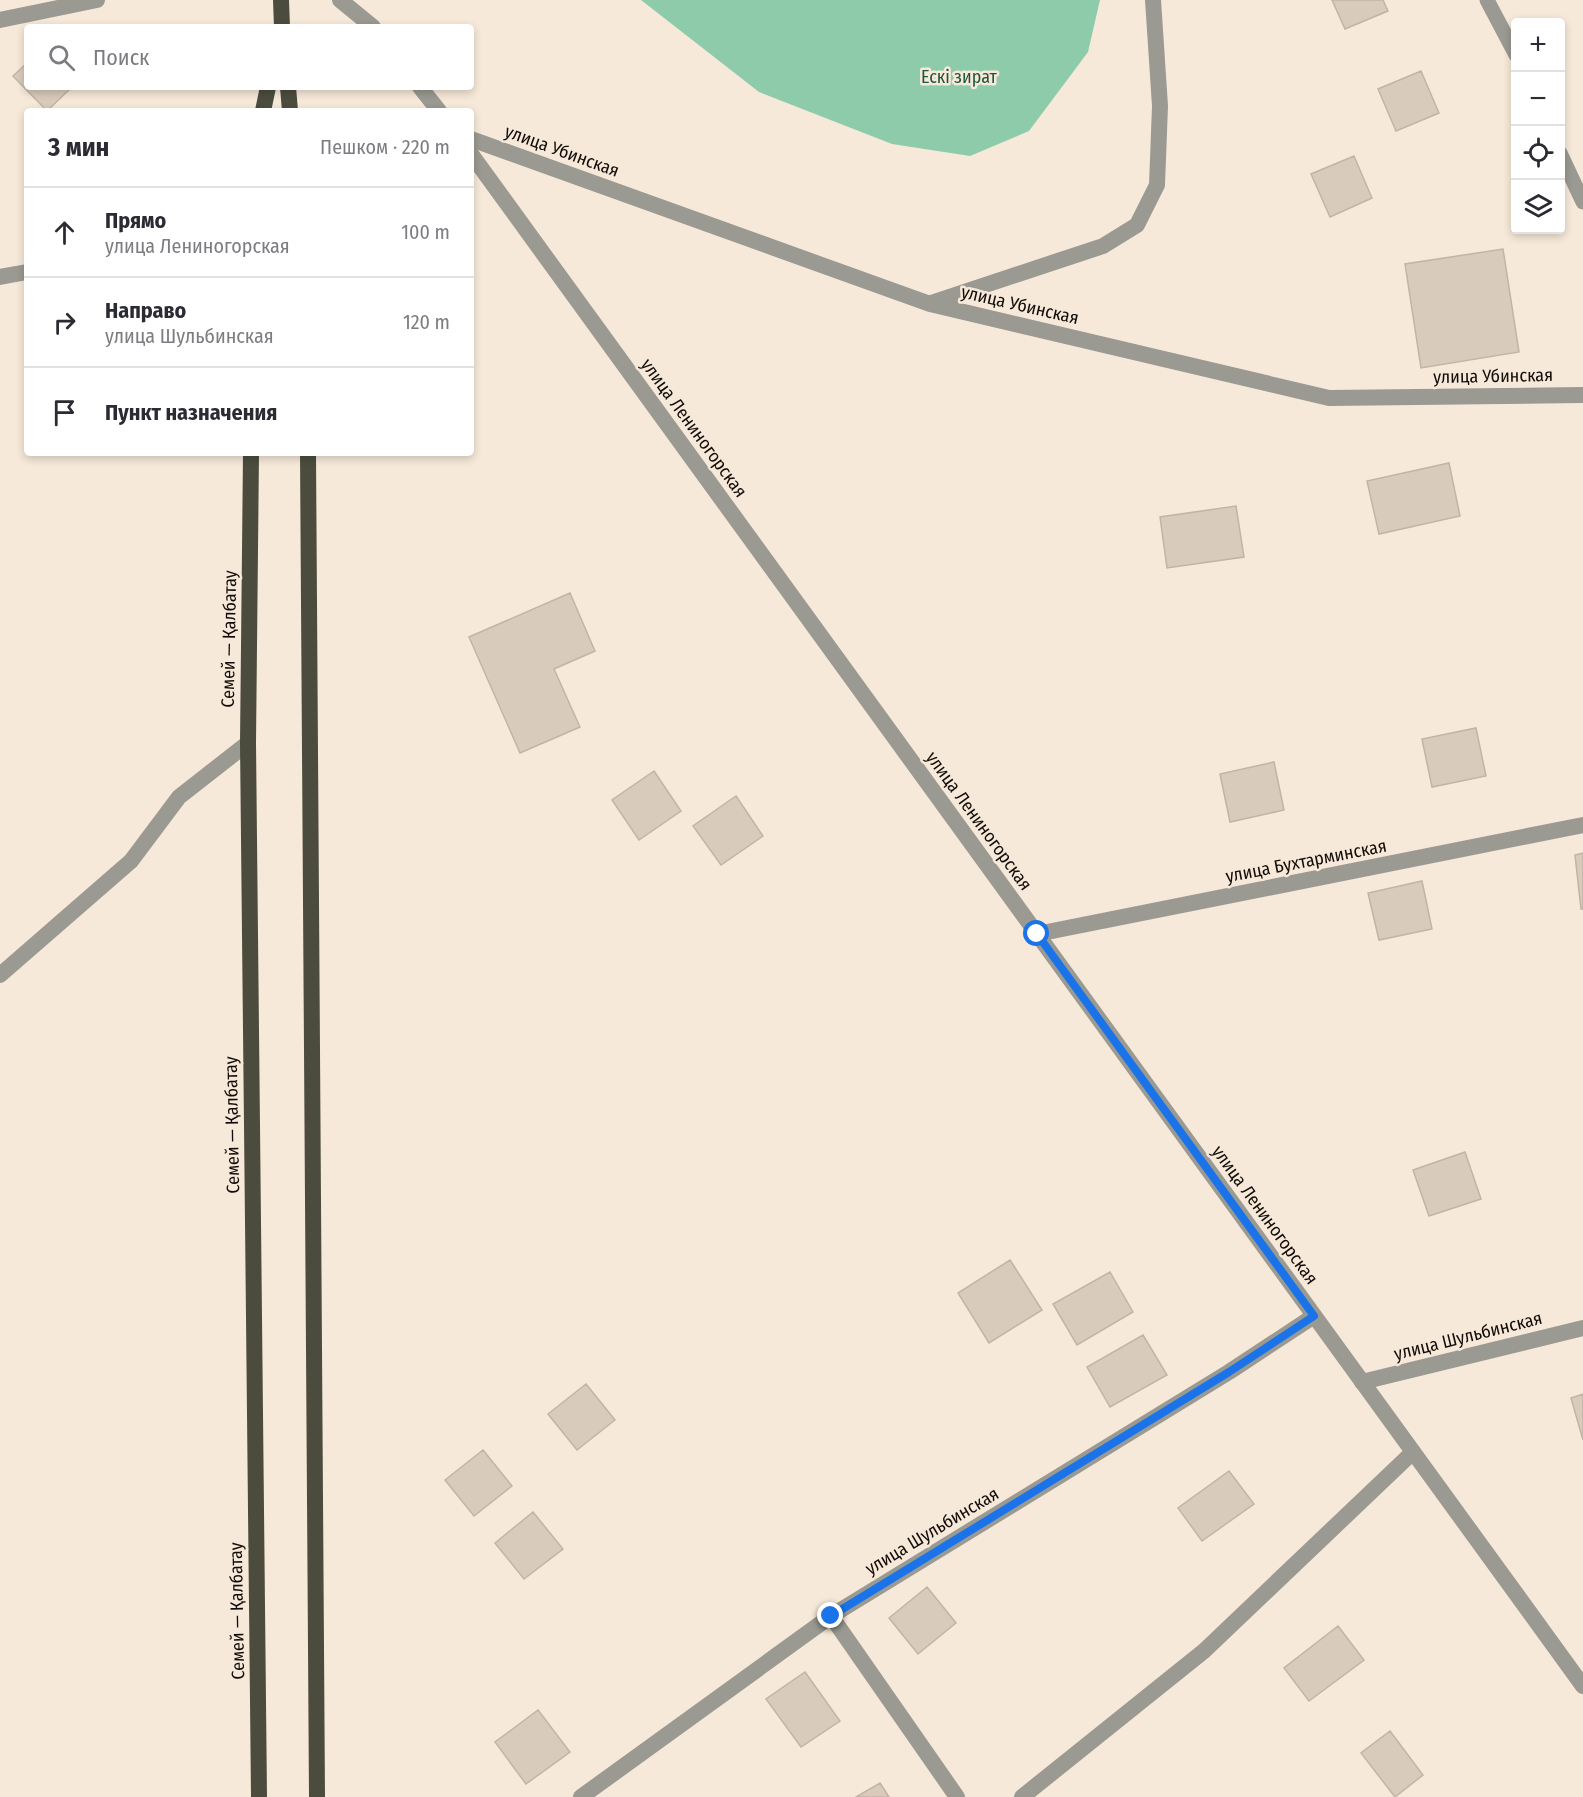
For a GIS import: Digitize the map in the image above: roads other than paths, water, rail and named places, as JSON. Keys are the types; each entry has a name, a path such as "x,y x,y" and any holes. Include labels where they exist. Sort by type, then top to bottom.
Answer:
{"highway":[{"path":"281,0 282,24"},
{"path":"264,108 267,90"},
{"path":"288,90 290,108"},
{"name":"Семей — Қалбатау","path":"250,456 248,743 259,1797"},
{"path":"308,456 318,1797"}],"street":[{"path":"0,20 97,0"},
{"path":"340,0 369,24"},
{"path":"930,304 1103,246 1137,225 1157,185 1160,106 1153,0"},
{"path":"422,90 437,108"},
{"name":"улица Убинская","path":"474,140 930,304 1329,398 1583,395"},
{"name":"улица Лениногорская","path":"474,158 1583,1686"},
{"path":"0,277 24,273"},
{"path":"0,975 131,861 178,797 248,743"},
{"name":"улица Бухтарминская","path":"1037,934 1583,825"},
{"name":"улица Шульбинская","path":"581,1797 831,1616 1229,1372 1314,1316"},
{"name":"улица Шульбинская","path":"1362,1382 1583,1328"},
{"path":"1022,1797 1204,1651 1413,1452"},
{"path":"831,1616 957,1797"}],"lane":[{"path":"1487,0 1511,47"},
{"path":"1565,164 1583,202"}],"park label":[{"name":"Ескі зират","path":"959,77"}]}
